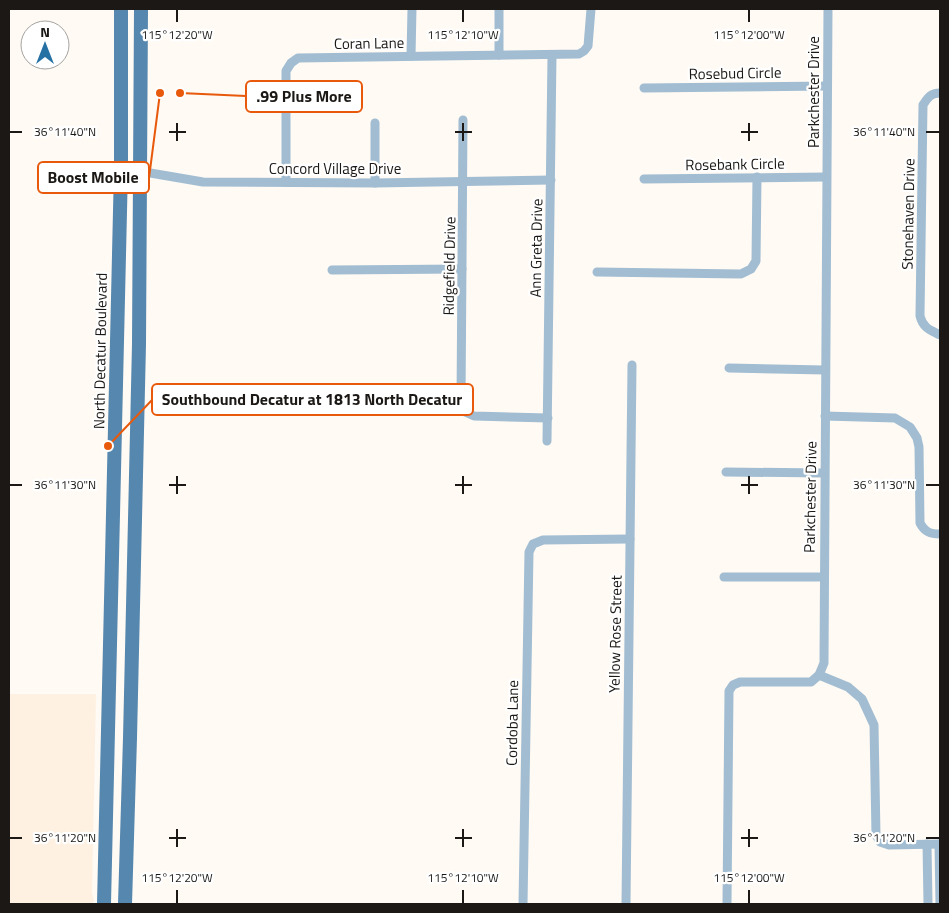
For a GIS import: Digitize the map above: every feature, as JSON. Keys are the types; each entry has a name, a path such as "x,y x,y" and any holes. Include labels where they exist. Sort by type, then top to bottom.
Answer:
{"main road":[{"name":"North Decatur Boulevard","path":"104,904 121,168 121,9"},
{"path":"125,904 139,344 141,9"},
{"path":"116,344 139,344"},
{"path":"113,524 134,524"},
{"path":"107,737 130,738"}],"street":[{"path":"411,56 412,9"},
{"path":"499,9 499,55"},
{"name":"Coran Lane","path":"286,182 286,71 290,63 298,58 579,54 588,46 591,9"},
{"name":"Parkchester Drive","path":"819,675 824,663 823,577 828,9"},
{"name":"Ann Greta Drive","path":"547,441 552,55"},
{"name":"Rosebud Circle","path":"644,88 827,86"},
{"name":"Stonehaven Drive","path":"940,93 933,93 923,105 920,316 922,323 928,329 940,335"},
{"name":"Ridgefield Drive","path":"463,120 461,403 465,412 474,416 548,418"},
{"path":"375,123 376,183"},
{"name":"Concord Village Drive","path":"121,168 203,182 376,183 551,180"},
{"path":"597,272 741,274 751,269 756,261 757,177"},
{"name":"Rosebank Circle","path":"644,179 826,177"},
{"path":"332,270 462,269"},
{"name":"Yellow Rose Street","path":"626,904 632,365"},
{"path":"729,368 825,370"},
{"path":"825,416 895,418 910,427 917,438 919,447 920,523 924,530 930,534 940,534"},
{"path":"726,472 824,473"},
{"name":"Cordoba Lane","path":"523,904 529,552 533,544 543,540 630,539"},
{"path":"724,577 823,577"},
{"path":"726,904 730,691 733,685 740,682 811,682 819,675 848,687 862,699 874,725 876,835 880,842 889,845 940,844 940,904"},
{"path":"927,844 928,904"}],"shaded area":[{"path":"9,694 96,694 92,893 94,901 92,904 9,904"}],"place":[{"name":"Boost Mobile","path":"160,93"},
{"name":".99 Plus More","path":"180,93"},
{"name":"Southbound Decatur at 1813 North Decatur","path":"108,446"}]}
